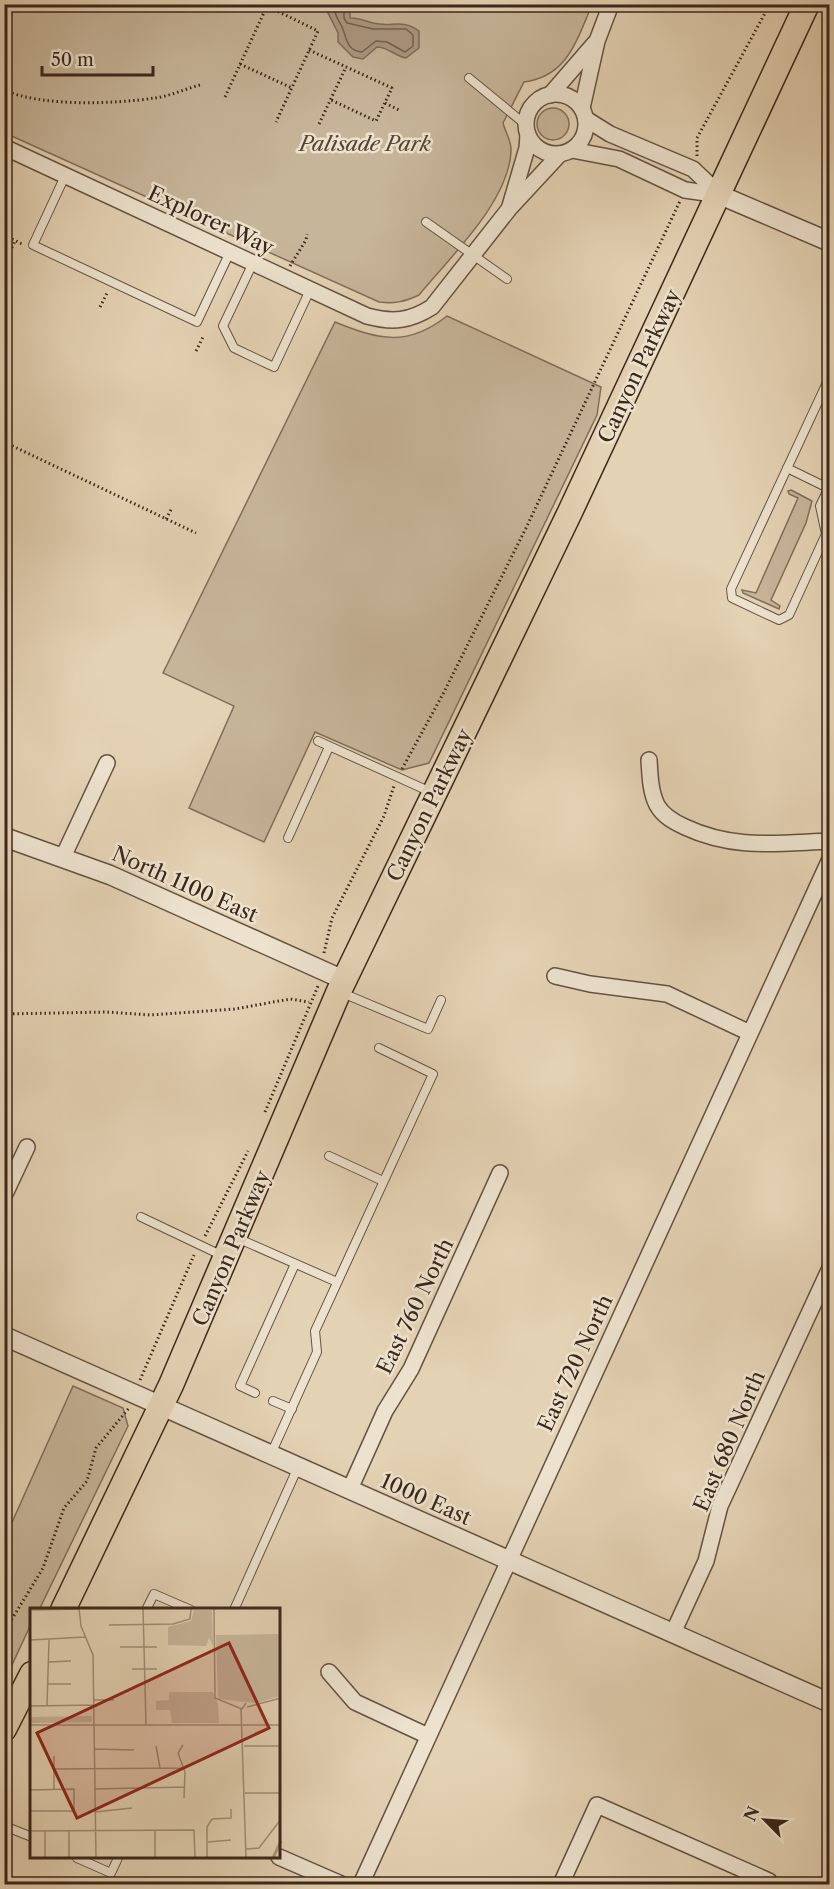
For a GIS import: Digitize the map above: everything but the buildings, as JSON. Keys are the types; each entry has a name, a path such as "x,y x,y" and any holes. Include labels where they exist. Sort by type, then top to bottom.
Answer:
{"highway":[{"name":"Canyon Parkway","path":"64,1608 160,1407 231,1247 334,986 434,794 720,195 807,4"},
{"path":"4,1729 30,1678"}],"street":[{"path":"476,255 509,209 583,136 584,114 597,41 611,4"},
{"path":"509,209 527,148 527,130 532,106 550,94 597,41"},
{"path":"550,94 568,96 584,114 610,134 693,169 720,195"},
{"path":"527,130 541,150 619,159 684,190 720,195 830,242"},
{"name":"Explorer Way","path":"4,147 367,316 391,322 403,321 432,307 476,255"},
{"path":"649,760 653,795 657,805 663,813 690,829 720,841 745,844 830,841"},
{"path":"63,857 106,763"},
{"name":"North 1100 East","path":"4,837 63,857 148,891 334,986"},
{"name":"East 720 North","path":"361,1884 830,859"},
{"path":"555,976 590,984 667,994 750,1033"},
{"path":"4,1196 27,1147"},
{"name":"East 760 North","path":"350,1489 385,1411 411,1369 500,1173"},
{"name":"East 680 North","path":"674,1633 706,1561 720,1506 830,1268"},
{"name":"1000 East","path":"4,1336 830,1703"},
{"path":"329,1672 355,1702 428,1736"},
{"path":"561,1884 597,1805 768,1883"},
{"path":"280,1857 341,1884"}],"lane":[{"path":"469,78 527,130"},
{"path":"65,176 33,245 198,322 230,252"},
{"path":"426,222 507,279"},
{"path":"253,263 223,326 234,348 274,367 310,290"},
{"path":"787,468 829,486 820,506 826,534 789,615 779,620 732,598 731,590 787,468 830,376"},
{"path":"318,741 434,794"},
{"path":"288,838 329,747"},
{"path":"334,986 428,1029 441,1000"},
{"path":"270,1455 317,1352 315,1331 433,1074 379,1048"},
{"path":"329,1156 383,1181"},
{"path":"141,1217 200,1245 231,1247 295,1264 337,1282"},
{"path":"255,1393 240,1386 295,1264"},
{"path":"273,1401 291,1409"},
{"path":"235,1608 298,1467"},
{"path":"147,1608 154,1594 186,1608"},
{"path":"4,1826 30,1837"},
{"path":"81,1859 111,1873 117,1859"}],"path":[{"path":"699,152 697,138 770,4"},
{"path":"225,97 267,6 318,30 276,122"},
{"path":"309,50 392,88 376,121 331,100"},
{"path":"240,64 291,88"},
{"path":"319,124 346,67"},
{"path":"4,90 50,99 103,102 158,98 200,85"},
{"path":"385,104 401,111"},
{"path":"325,951 332,918 384,816 398,778 527,526 676,209"},
{"path":"287,270 306,240 307,234"},
{"path":"4,235 24,245"},
{"path":"4,264 15,241"},
{"path":"100,307 107,293"},
{"path":"196,351 203,337"},
{"path":"4,442 196,533"},
{"path":"166,519 172,507"},
{"path":"264,1113 309,1002 334,986"},
{"path":"4,1014 107,1012 150,1016 236,1009 290,999 309,1002"},
{"path":"141,1382 139,1378 200,1245 251,1146"},
{"path":"4,1641 12,1619 43,1568 64,1508 87,1481 96,1448 128,1408"}],"green space":[{"name":"Palisade Park","path":"4,5 592,5 569,55 551,72 524,82 503,123 511,149 508,168 501,188 490,208 419,295 404,301 389,303 379,302 5,133"},
{"path":"553,108 565,112 569,124 565,136 553,140 541,136 537,124 541,112"},
{"path":"447,316 601,387 597,415 429,763 402,770 315,732 264,842 189,808 234,706 163,673 335,322 366,333 393,337 419,333"},
{"path":"791,490 812,501 806,523 771,600 780,606 779,609 743,593 742,590 756,593 798,498 789,494 788,491"},
{"path":"73,1386 123,1408 128,1426 40,1608 30,1608 30,1626 5,1680 5,1538"}],"water":[{"path":"332,5 350,5 350,18 413,27 419,31 419,48 406,58 385,48 377,47 363,59 353,57 338,42 338,33 326,9"}]}
